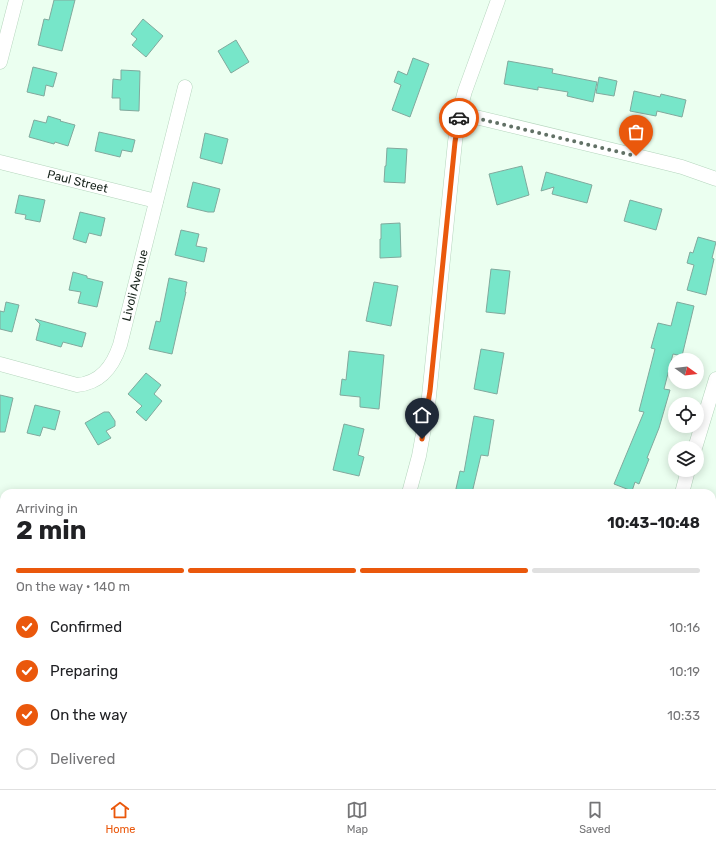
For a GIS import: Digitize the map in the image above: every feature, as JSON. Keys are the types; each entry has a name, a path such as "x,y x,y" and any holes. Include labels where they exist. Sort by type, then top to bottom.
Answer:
{"street":[{"path":"0,62 16,0"},
{"path":"410,489 428,406 459,114 467,85 498,0"},
{"name":"Livoli Avenue","path":"0,364 77,385 93,381 108,369 120,345 185,87"},
{"path":"459,114 666,163 716,179"},
{"name":"Paul Street","path":"0,162 156,202"},
{"path":"697,441 716,379"},
{"path":"683,489 686,477"}],"building":[{"path":"54,0 75,0 62,51 38,45 44,19 49,20"},
{"path":"143,19 163,36 146,57 132,45 137,39 131,34"},
{"path":"236,40 249,62 231,73 218,51"},
{"path":"413,58 429,64 410,117 392,110 401,85 394,82 398,71 407,75"},
{"path":"508,61 553,69 552,73 597,82 593,102 567,96 568,92 538,87 538,90 504,84"},
{"path":"33,67 57,73 53,87 46,85 44,96 27,92"},
{"path":"121,70 140,71 139,111 120,110 120,98 112,98 113,79 121,80"},
{"path":"599,77 617,81 614,96 596,93"},
{"path":"634,91 660,97 661,94 686,100 682,117 657,111 656,116 630,111"},
{"path":"48,116 75,125 68,146 29,137 34,120 46,123"},
{"path":"99,132 135,140 132,152 122,150 120,157 95,151"},
{"path":"205,133 228,139 222,164 200,158"},
{"path":"387,148 407,149 405,183 384,182"},
{"path":"522,166 529,195 497,205 489,174"},
{"path":"546,172 592,185 587,203 552,194 554,187 541,191"},
{"path":"193,182 220,189 214,212 187,207"},
{"path":"19,195 45,200 40,222 25,219 26,215 15,213"},
{"path":"630,200 662,209 656,230 624,221"},
{"path":"80,212 105,218 101,236 89,233 86,243 73,239"},
{"path":"400,223 401,257 380,258 381,224"},
{"path":"181,230 199,234 196,246 207,248 204,262 175,255"},
{"path":"698,237 716,242 706,295 687,290 694,265 687,263 690,252 693,253"},
{"path":"491,269 510,271 505,314 486,312"},
{"path":"73,272 87,276 87,278 103,282 97,307 78,303 81,292 69,290"},
{"path":"169,278 187,282 172,354 149,349 156,321 160,322"},
{"path":"374,282 398,286 391,326 366,321"},
{"path":"6,302 19,305 12,332 0,329 0,311 4,312"},
{"path":"677,302 694,306 683,353 668,353 668,373 664,389 670,390 659,428 647,458 649,459 639,484 635,482 633,489 627,489 614,484 644,412 639,411 655,349 651,348 658,323 671,326"},
{"path":"35,319 86,333 82,347 63,342 61,347 36,340 40,324"},
{"path":"481,349 504,353 497,394 474,389"},
{"path":"349,351 384,355 379,409 360,407 360,397 340,395 342,379 346,380"},
{"path":"146,373 161,385 154,394 162,401 146,421 136,412 142,406 128,394"},
{"path":"0,395 13,398 5,432 0,432"},
{"path":"35,405 60,411 55,430 43,427 40,436 27,433"},
{"path":"104,412 109,412 115,421 115,426 106,431 111,438 98,445 85,423"},
{"path":"474,416 494,420 488,456 481,455 473,489 456,489 460,471 464,472"},
{"path":"344,424 364,429 358,455 364,457 359,476 333,470"}],"way so far":[{"path":"459,118 459,114 636,156"}],"route":[{"path":"422,439 430,391 455,142 459,118"}]}
